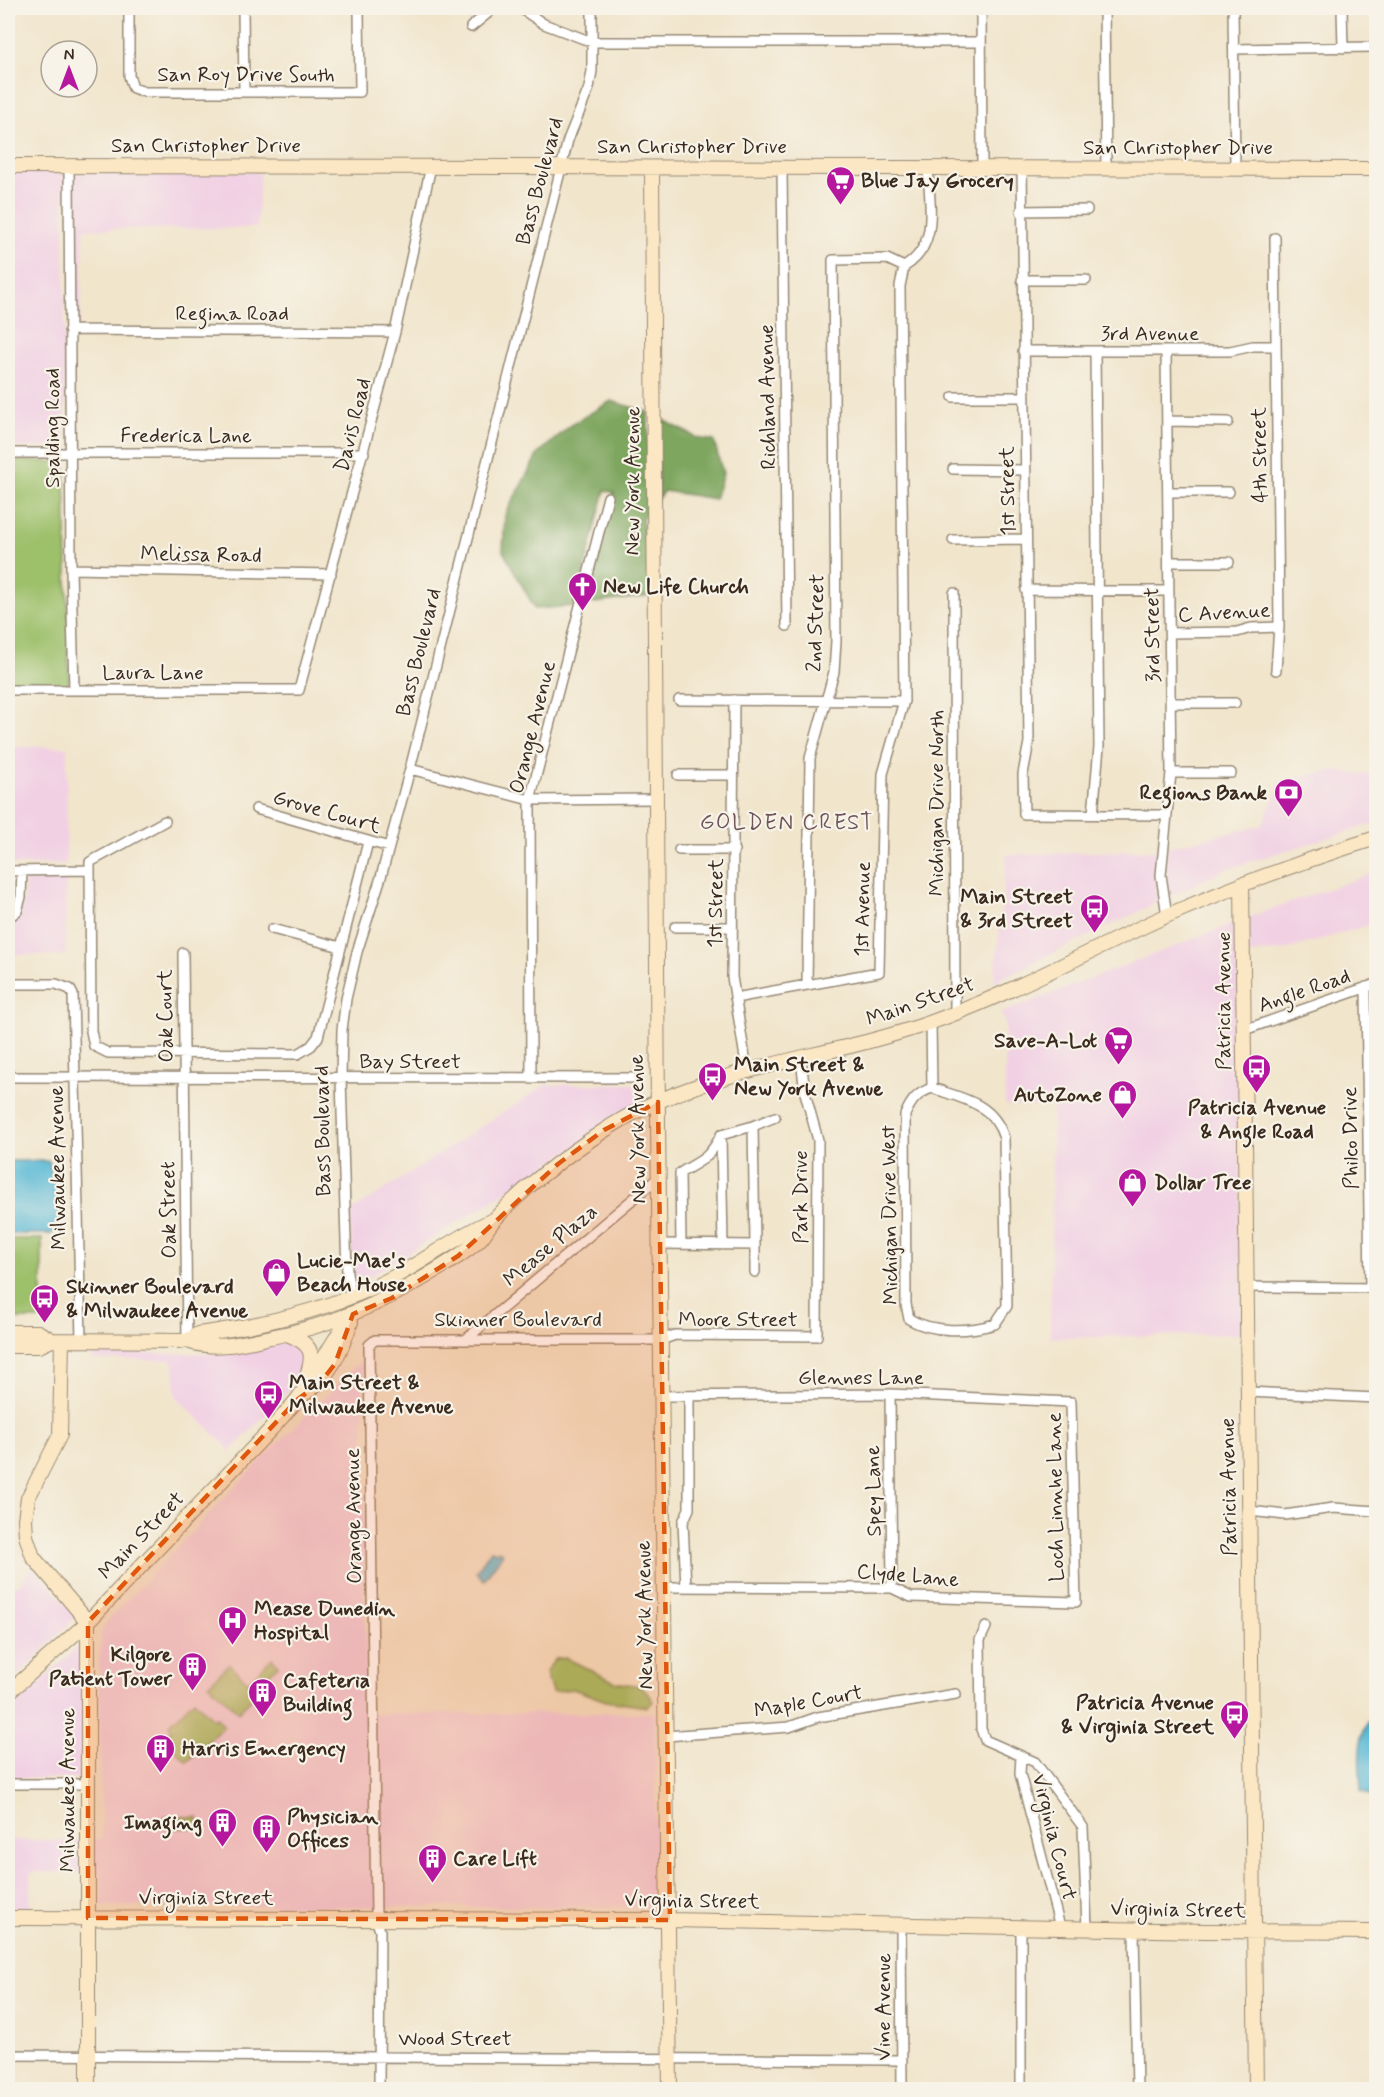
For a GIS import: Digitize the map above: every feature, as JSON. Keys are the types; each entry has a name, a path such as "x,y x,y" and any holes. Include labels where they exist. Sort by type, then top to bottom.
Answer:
{"street":[{"name":"San Roy Drive South","path":"129,8 129,76 133,88 145,92 360,92 359,8"},
{"path":"243,8 244,92"},
{"path":"471,27 494,8"},
{"path":"520,8 544,24 592,42 981,42"},
{"name":"Bass Boulevard","path":"353,1314 347,1264 341,1079 346,999 357,952 410,769 571,132 589,88 592,8"},
{"path":"981,8 982,167"},
{"path":"1104,8 1106,168"},
{"path":"1233,8 1235,168"},
{"path":"1342,8 1343,48"},
{"path":"1234,49 1377,48"},
{"name":"San Christopher Drive","path":"8,166 1377,169"},
{"name":"Spalding Road","path":"69,166 71,569 74,690"},
{"name":"Davis Road","path":"299,690 332,574 395,332 431,166"},
{"path":"679,700 904,701 900,286 904,267 916,259 927,245 929,230 928,167"},
{"name":"1st Street","path":"1022,167 1029,742 1023,774 1024,814 1093,814"},
{"name":"New York Avenue","path":"652,168 658,1178 670,1920 670,2090"},
{"name":"Richland Avenue","path":"783,168 787,626"},
{"path":"1021,211 1087,210"},
{"name":"4th Street","path":"1275,238 1280,627 1276,670"},
{"name":"2nd Street","path":"807,985 810,758 834,672 836,641 833,260 887,259 904,267"},
{"path":"1022,280 1086,280"},
{"name":"Regina Road","path":"69,330 395,332"},
{"name":"3rd Avenue","path":"1023,351 1230,351 1252,346 1276,346"},
{"path":"1095,351 1099,747 1093,814 1165,815"},
{"name":"3rd Street","path":"1166,352 1171,773 1165,815 1161,875 1167,916"},
{"path":"953,398 1023,397"},
{"path":"1167,421 1228,422"},
{"name":"Frederica Lane","path":"8,453 364,453"},
{"path":"953,469 1024,470"},
{"path":"1168,492 1229,492"},
{"name":"Orange Avenue","path":"531,1079 530,800 608,497"},
{"path":"953,540 1025,539"},
{"path":"1169,562 1229,562"},
{"name":"Melissa Road","path":"71,569 332,574"},
{"path":"1026,590 1168,591"},
{"name":"Michigan Drive North","path":"954,593 954,1013"},
{"name":"C Avenue","path":"1170,633 1237,632 1251,628 1280,627"},
{"name":"Laura Lane","path":"8,690 299,690"},
{"name":"1st Street","path":"734,700 732,977 735,998"},
{"name":"1st Avenue","path":"735,998 879,972 883,774 904,701"},
{"path":"1171,703 1235,703"},
{"path":"410,769 530,800 655,799"},
{"path":"1171,773 1231,773"},
{"path":"678,775 733,775"},
{"name":"Grove Court","path":"256,808 389,847"},
{"path":"8,871 90,866 165,821"},
{"name":"Main Street","path":"8,1693 88,1623 298,1399 323,1361 334,1337 353,1314 392,1298 458,1256 480,1239 493,1220 558,1164 604,1130 658,1102 747,1070 883,1038 931,1022 1012,989 1167,916 1242,884 1377,838"},
{"path":"90,866 91,1031 94,1046 108,1053 298,1054 311,1046 318,1037 368,842"},
{"path":"679,850 734,850"},
{"path":"8,918 17,911 21,897 22,871"},
{"name":"Patricia Avenue","path":"1242,884 1256,2090"},
{"path":"675,927 732,927"},
{"path":"272,928 341,947"},
{"name":"Oak Court","path":"183,953 182,1054 184,1079"},
{"name":"Milwaukee Avenue","path":"8,984 56,984 70,989 73,995 73,1067 77,1078 81,1340"},
{"name":"Angle Road","path":"1244,1030 1377,984"},
{"name":"Philco Drive","path":"1366,987 1373,1288"},
{"path":"735,998 747,1070"},
{"path":"931,1022 932,1088"},
{"name":"Park Drive","path":"801,1059 805,1093 818,1140 816,1336"},
{"name":"Bay Street","path":"8,1077 632,1078"},
{"name":"Oak Street","path":"184,1079 187,1341"},
{"name":"Michigan Drive West","path":"932,1088 988,1111 999,1123 1004,1138 1007,1306 995,1324 981,1328 942,1328 919,1324 909,1319 906,1304 905,1115 912,1099 932,1088"},
{"path":"681,1244 680,1173 700,1164 711,1154 725,1131 753,1126 775,1117"},
{"path":"753,1126 755,1272"},
{"path":"721,1135 723,1245"},
{"name":"Mease Plaza","path":"465,1340 658,1178"},
{"name":"Main Street","path":"351,1295 394,1277 450,1245 473,1228 493,1220"},
{"path":"659,1244 755,1245"},
{"path":"1246,1287 1373,1288"},
{"path":"187,1341 198,1334 277,1320 351,1295"},
{"path":"8,1346 39,1346 57,1340 81,1340 187,1341 204,1347 287,1334 353,1314"},
{"path":"8,1332 38,1332 57,1340"},
{"path":"287,1334 306,1345 311,1352 312,1362 298,1399"},
{"name":"Moore Street","path":"661,1340 675,1335 816,1336"},
{"path":"57,1340 60,1435 55,1450 27,1497 26,1536 33,1557 88,1623"},
{"name":"Orange Avenue","path":"375,1340 369,1345 376,1918 380,1931 380,2090"},
{"name":"Skinner Boulevard","path":"375,1340 661,1340"},
{"path":"1248,1392 1377,1398"},
{"name":"Glennes Lane","path":"661,1396 890,1394 1060,1400"},
{"name":"Spey Lane","path":"890,1394 892,1588"},
{"path":"686,1587 684,1522 689,1509 689,1396"},
{"name":"Loch Linnhe Lane","path":"1060,1400 1071,1402 1076,1602"},
{"path":"1249,1511 1285,1515 1333,1508 1377,1511"},
{"name":"Clyde Lane","path":"665,1587 892,1588 911,1597 1076,1602"},
{"name":"Milwaukee Avenue","path":"88,1623 88,2090"},
{"name":"Virginia Court","path":"986,1628 980,1640 981,1729 985,1740 1035,1762 1083,1827 1087,1928"},
{"name":"Maple Court","path":"666,1736 789,1728 818,1717 956,1694"},
{"name":"Virginia Court","path":"1021,1756 1020,1774 1060,1927"},
{"path":"8,1784 88,1784"},
{"name":"Virginia Street","path":"8,1918 670,1920 1134,1930 1377,1932"},
{"name":"Vine Avenue","path":"901,1925 902,2090"},
{"path":"1021,1927 1021,2090"},
{"path":"1134,1930 1137,2090"},
{"name":"Wood Street","path":"8,2055 902,2060"}],"highlighted area":[{"path":"658,1102 670,1920 88,1918 88,1622 298,1399 319,1384 335,1364 353,1314 392,1298 458,1256 558,1164 604,1130"}],"shaded area":[{"path":"8,172 64,172 65,447 8,447"},
{"path":"74,172 260,172 257,228 84,229 80,325 74,325"},
{"path":"8,747 67,747 66,864 8,865"},
{"path":"1332,771 1376,775 1376,823 1226,869 1169,897 1166,875 1168,847 1262,825 1281,781"},
{"path":"1158,850 1156,875 1160,901 994,982 1007,855"},
{"path":"1376,872 1376,923 1285,950 1248,954 1247,918"},
{"path":"66,875 65,956 8,954 8,925 22,913 26,876"},
{"path":"1238,922 1242,1334 1050,1338 1053,1107 1005,1105 1005,1021 1001,1013"},
{"path":"633,1084 640,1104 494,1200 354,1286 350,1212 545,1085"},
{"path":"289,1341 306,1354 301,1377 228,1454 228,1448 176,1396 174,1365 170,1360 91,1360 91,1353 234,1354"},
{"name":"Mease Dunedin Hospital","path":"364,1358 366,1714 655,1713 656,1907 102,1906 101,1872 31,1872 30,1908 8,1908 8,1840 102,1840 99,1661 102,1630 110,1618 260,1461"},
{"path":"32,1565 76,1616 8,1684 8,1586 20,1585"},
{"path":"83,1642 83,1779 8,1778 8,1712"}],"green space":[{"path":"611,401 648,412 648,511 642,519 648,555 649,596 586,604 614,493 605,490 575,606 535,609 503,551 505,515 538,454 572,424"},
{"path":"658,417 697,438 714,441 723,474 715,499 664,491 658,498"},
{"path":"8,460 65,462 69,685 8,684"},
{"path":"8,1239 42,1239 42,1319 8,1319"},
{"path":"272,1658 278,1665 251,1692 254,1696 238,1712 209,1684 229,1664 248,1682"},
{"path":"566,1658 615,1682 640,1686 649,1693 653,1702 647,1707 606,1701 573,1689 552,1692 546,1672 555,1659"},
{"path":"194,1700 213,1719 216,1717 224,1726 187,1762 163,1738 172,1729 169,1725"},
{"path":"164,1817 198,1817 198,1828 164,1828"}],"water":[{"path":"8,1161 49,1161 52,1175 62,1182 59,1225 51,1234 8,1234"},
{"path":"491,1550 497,1552 499,1550 503,1554 484,1580 476,1572"},
{"path":"1376,1721 1376,1798 1361,1791 1360,1747 1368,1722"}],"place":[{"name":"Blue Jay Grocery","path":"840,206"},
{"name":"New Life Church","path":"582,612"},
{"name":"Regions Bank","path":"1288,818"},
{"name":"Main Street & 3rd Street","path":"1094,934"},
{"name":"Save-A-Lot","path":"1118,1066"},
{"name":"Patricia Avenue & Angle Road","path":"1257,1094"},
{"name":"Main Street & New York Avenue","path":"713,1102"},
{"name":"AutoZone","path":"1123,1120"},
{"name":"Dollar Tree","path":"1133,1208"},
{"name":"Lucie-Mae's Beach House","path":"276,1298"},
{"name":"Skinner Boulevard & Milwaukee Avenue","path":"45,1324"},
{"name":"Main Street & Milwaukee Avenue","path":"268,1420"},
{"name":"Mease Dunedin Hospital","path":"233,1646"},
{"name":"Kilgore Patient Tower","path":"193,1692"},
{"name":"Cafeteria Building","path":"262,1718"},
{"name":"Patricia Avenue & Virginia Street","path":"1235,1740"},
{"name":"Harris Emergency","path":"161,1774"},
{"name":"Imaging","path":"223,1848"},
{"name":"Physician Offices","path":"266,1854"},
{"name":"Care Lift","path":"432,1884"}],"district":[{"name":"GOLDEN CREST","path":"787,821"}]}
